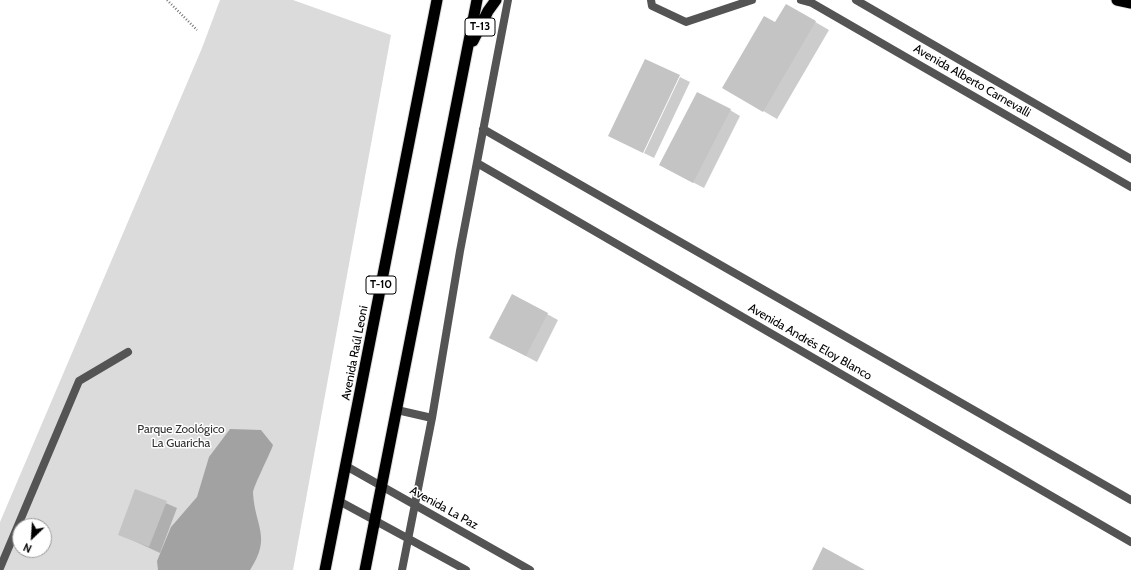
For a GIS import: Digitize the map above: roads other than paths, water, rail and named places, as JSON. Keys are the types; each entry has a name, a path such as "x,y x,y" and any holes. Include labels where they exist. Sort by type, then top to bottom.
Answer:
{"highway":[{"name":"Avenida Raúl Leoni","path":"325,570 437,0"},
{"path":"365,570 477,0"},
{"name":"T-13","path":"466,56 488,11 496,0"},
{"path":"1117,0 1131,3"}],"street":[{"path":"402,570 432,418 483,129 508,0"},
{"path":"651,0 652,6 686,22 752,0"},
{"name":"Avenida Alberto Carnevalli","path":"801,0 812,3 1131,187"},
{"name":"Avenida Alberto Carnevalli","path":"856,0 1131,159"},
{"name":"Avenida Andrés Eloy Blanco","path":"483,129 1131,500"},
{"name":"Avenida Andrés Eloy Blanco","path":"477,163 1131,542"},
{"path":"0,568 79,381 128,352"},
{"path":"397,410 432,418"},
{"name":"Avenida La Paz","path":"346,466 530,570"},
{"path":"339,501 466,570"}],"park label":[{"name":"Parque Zoológico La Guaricha","path":"181,436"}]}
